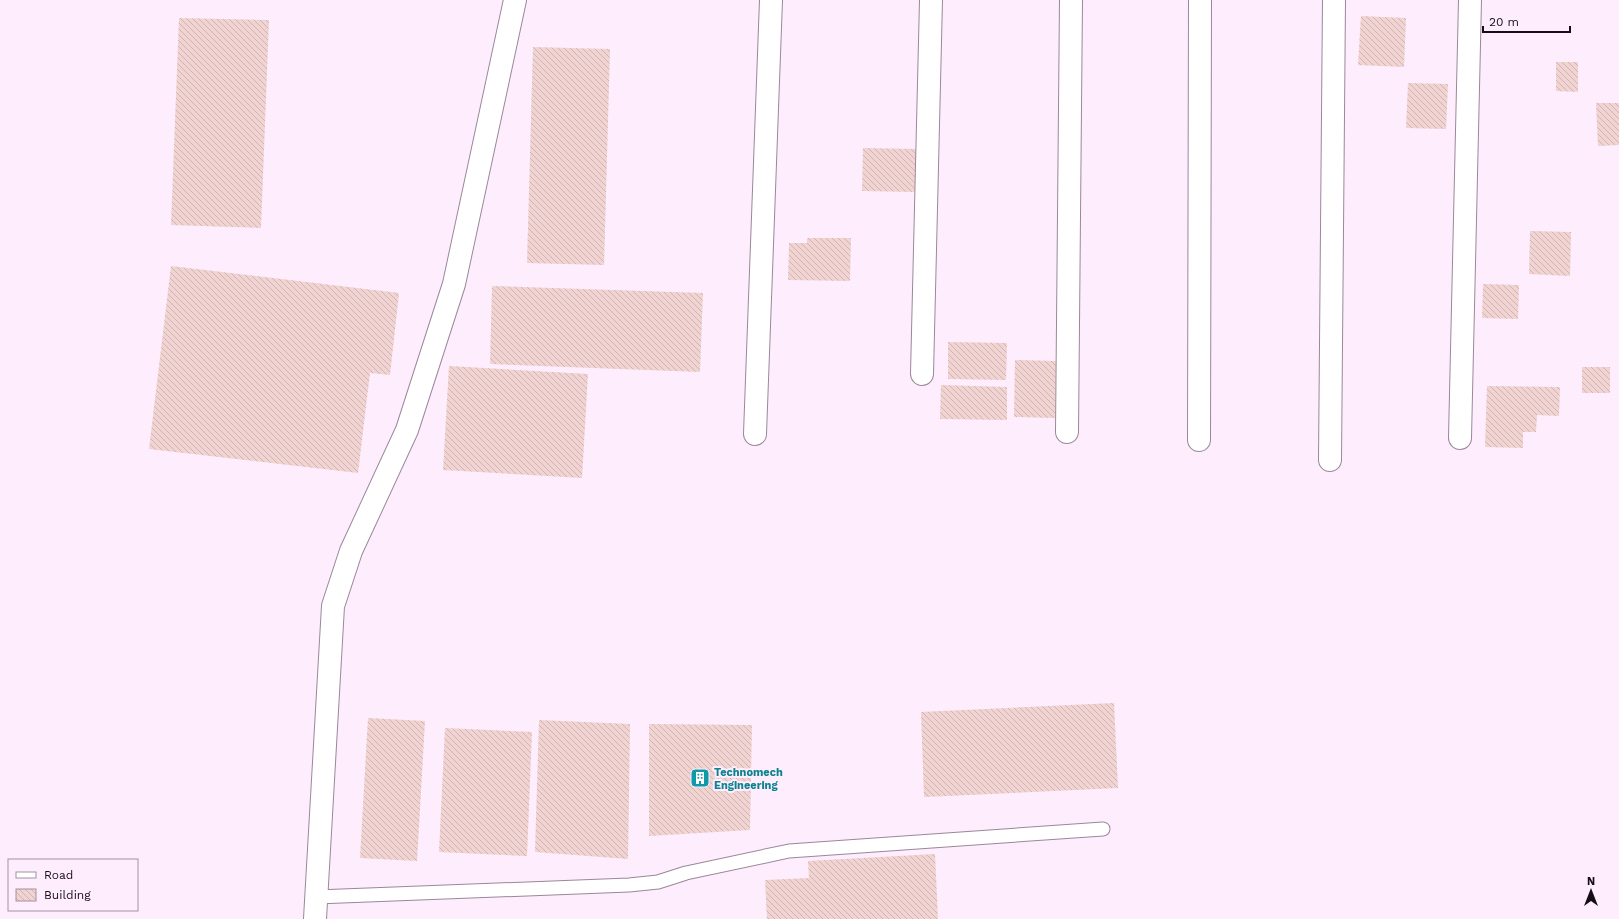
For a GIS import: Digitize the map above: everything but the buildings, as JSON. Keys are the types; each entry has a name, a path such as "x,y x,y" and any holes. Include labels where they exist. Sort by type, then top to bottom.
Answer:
{"street":[{"path":"315,919 333,606 351,551 407,430 454,284 515,0"},
{"path":"755,434 771,0"},
{"path":"922,374 931,0"},
{"path":"1068,432 1071,0"},
{"path":"1199,440 1200,0"},
{"path":"1330,460 1334,0"},
{"path":"1460,438 1470,0"}],"lane":[{"path":"316,897 629,885 658,882 693,872 797,850 1103,829"}],"place":[{"name":"Technomech Engineering","path":"700,778"}]}
